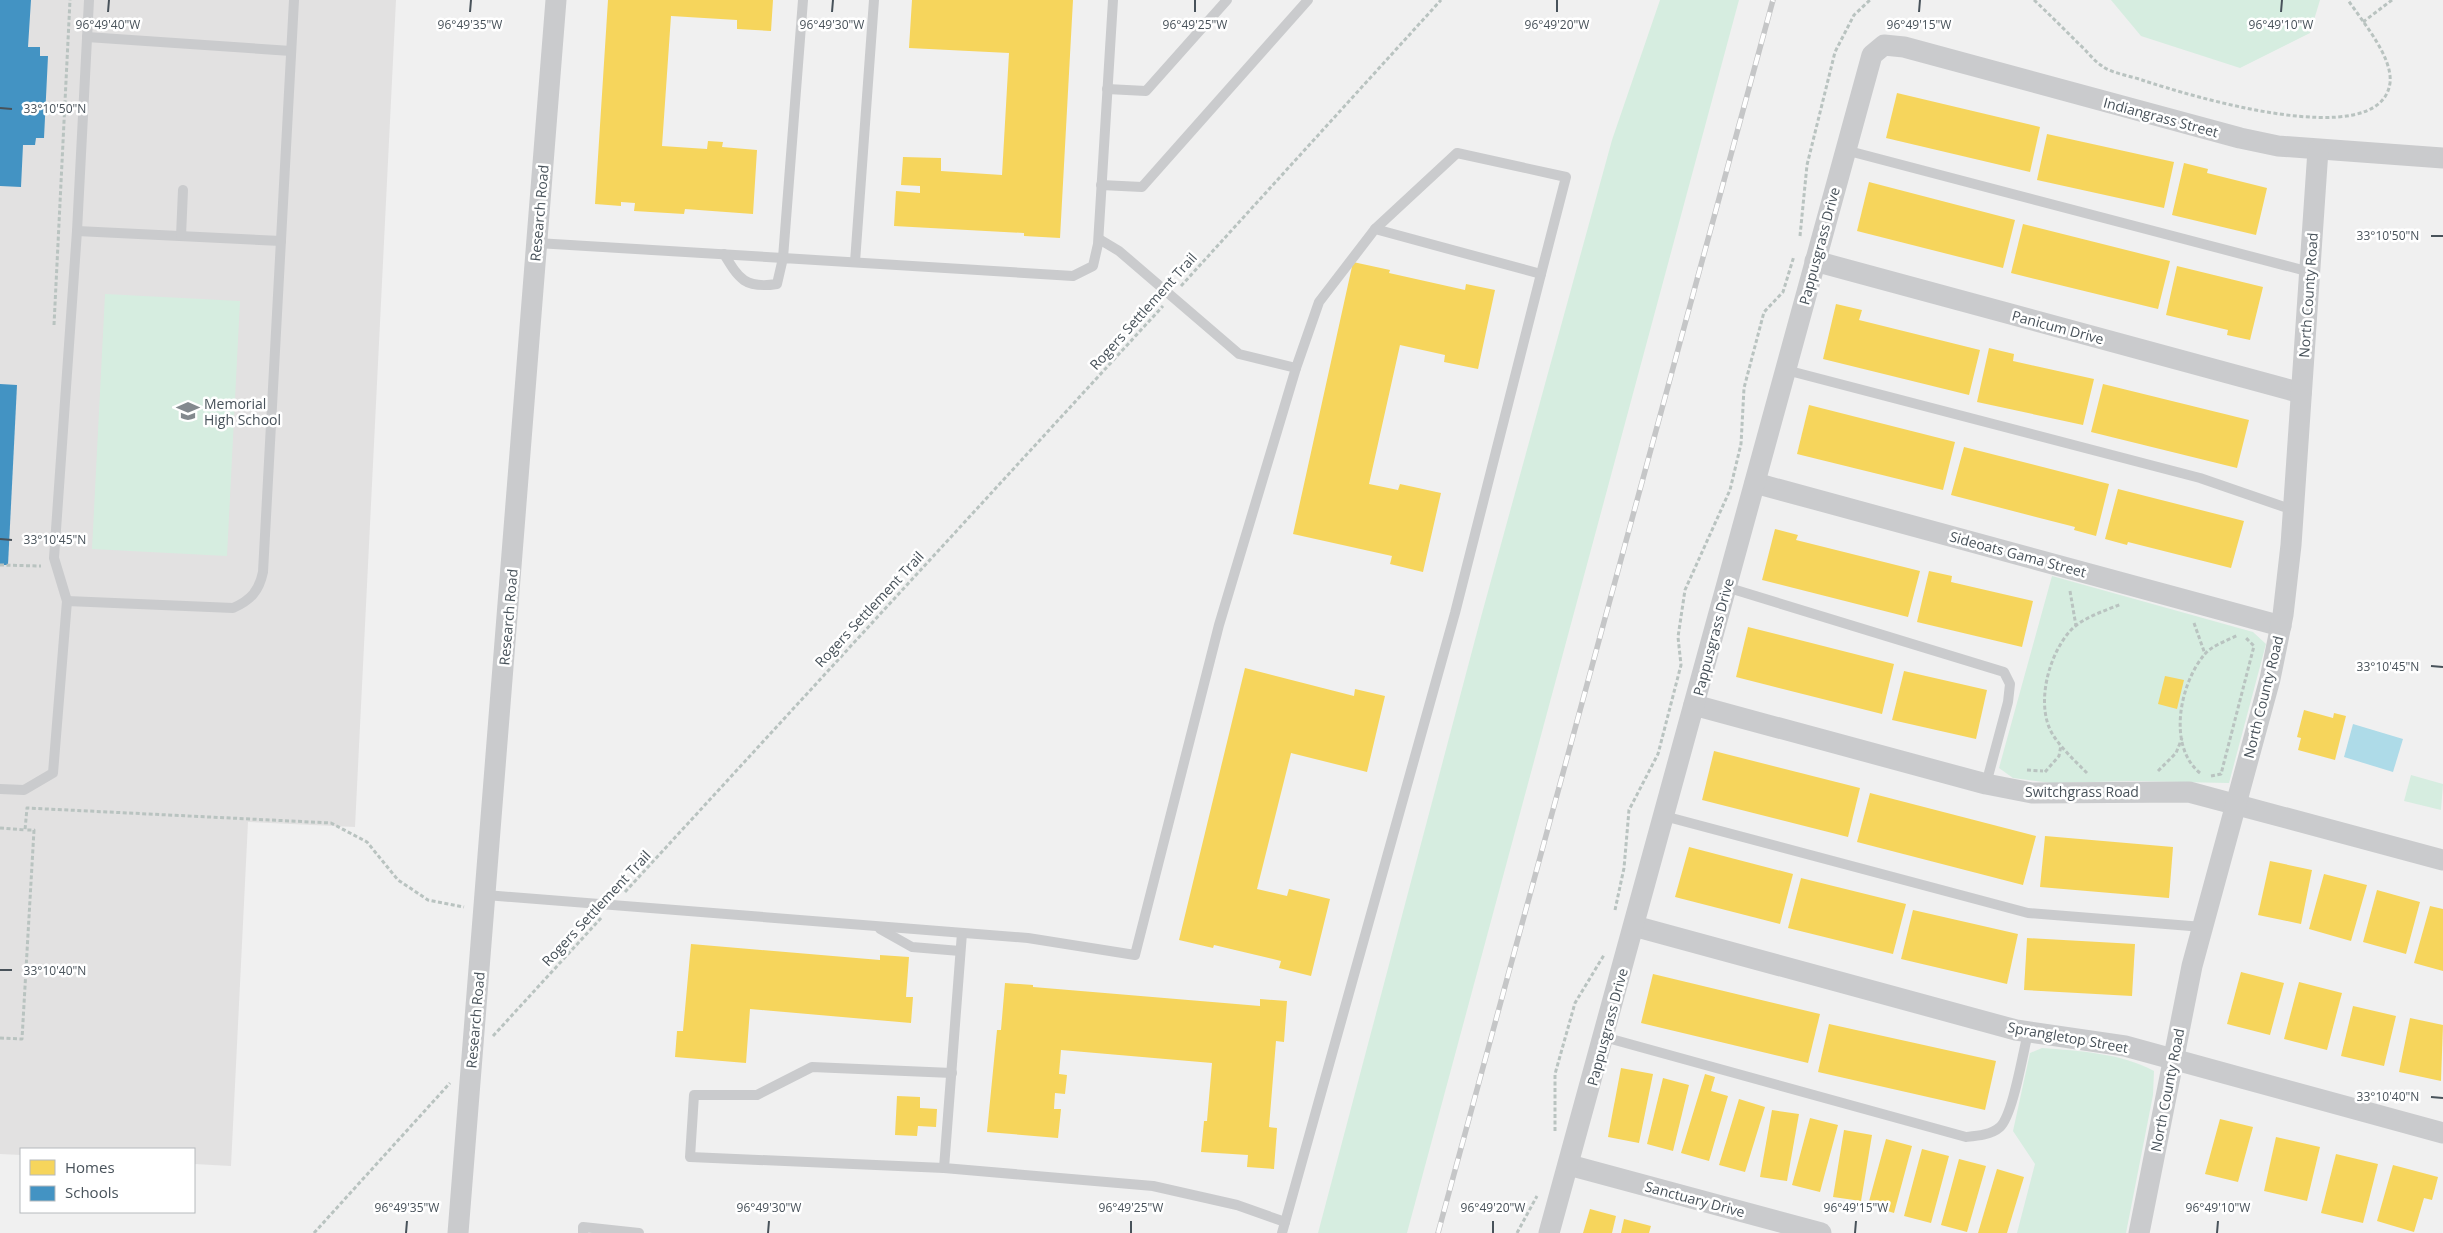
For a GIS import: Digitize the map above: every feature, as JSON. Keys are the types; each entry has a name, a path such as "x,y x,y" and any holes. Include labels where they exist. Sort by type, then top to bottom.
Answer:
{"street":[{"name":"Research Road","path":"458,1233 556,0"},
{"name":"Indiangrass Street","path":"1884,45 1904,47 2240,138 2278,146 2443,158"},
{"name":"Pappusgrass Drive","path":"1550,1233 1869,62 1877,49 1884,45"},
{"name":"North County Road","path":"2139,1233 2190,975 2270,679 2281,626 2294,510 2318,150"},
{"name":"Panicum Drive","path":"1815,261 2301,394"},
{"name":"Sideoats Gama Street","path":"1754,483 2281,626"},
{"name":"Switchgrass Road","path":"1694,705 1986,784 2032,793 2189,792 2236,803 2443,860"},
{"name":"Sprangletop Street","path":"1634,926 2028,1032 2125,1046 2443,1133"},
{"name":"Sanctuary Drive","path":"1569,1165 1821,1233"}],"lane":[{"path":"0,789 24,790 53,773 67,601 54,558 77,231 89,0"},
{"path":"67,601 218,609 233,608 255,594 263,572 294,0"},
{"path":"724,254 737,275 746,283 763,286 777,284 783,258 803,0"},
{"path":"855,262 874,0"},
{"path":"537,243 1073,276 1093,266 1099,239 1113,0"},
{"path":"1107,89 1146,91 1227,0"},
{"path":"1101,185 1142,187 1308,0"},
{"path":"87,37 291,50"},
{"path":"1845,150 2310,272"},
{"path":"486,895 1028,938 1135,955 1219,625 1296,368 1319,302 1375,229 1456,153 1566,177 1453,622 1282,1233"},
{"path":"181,236 183,190"},
{"path":"1375,229 1542,274"},
{"path":"77,231 280,241"},
{"path":"1099,239 1119,250 1239,354 1296,368"},
{"path":"1786,370 2200,478 2294,510"},
{"path":"1726,587 2004,672 2010,684 2008,702 1986,784"},
{"path":"1664,816 2028,914 2202,927"},
{"path":"877,927 912,947 960,950"},
{"path":"944,1168 962,933"},
{"path":"1604,1037 1966,1137 1982,1136 2000,1127 2009,1109 2028,1032"},
{"path":"952,1073 812,1067 757,1095 694,1095 690,1157 944,1168 1153,1186 1237,1205 1285,1222"},
{"path":"583,1233 583,1227 639,1233"}],"path":[{"path":"54,326 70,0"},
{"name":"Rogers Settlement Trail","path":"1176,292 1441,0"},
{"path":"1800,240 1807,165 1835,52 1854,15 1870,0"},
{"path":"2034,0 2102,67 2205,99 2260,111 2327,118 2356,114 2381,101 2387,93 2390,83 2389,70 2383,55 2348,0"},
{"path":"2363,22 2392,0"},
{"path":"1614,915 1624,868 1629,810 1658,754 1681,665 1678,637 1685,590 1730,490 1741,444 1744,388 1764,312 1783,292 1797,249"},
{"name":"Rogers Settlement Trail","path":"618,900 1169,299"},
{"path":"0,565 41,567 41,558"},
{"path":"2064,589 2079,593"},
{"path":"2070,591 2076,626"},
{"path":"2113,602 2130,606"},
{"path":"2087,773 2053,735 2045,716 2043,701 2049,673 2059,648 2071,630 2085,620 2121,604"},
{"path":"2185,620 2203,625"},
{"path":"2194,623 2205,654"},
{"path":"2194,772 2215,776 2222,774 2254,646 2245,636 2230,632"},
{"path":"2200,774 2192,767 2182,737 2180,723 2185,690 2205,654 2239,634"},
{"path":"2158,771 2176,753 2182,737"},
{"path":"2045,772 2059,756 2061,745"},
{"path":"1992,763 2018,769 2054,772"},
{"path":"2150,771 2168,771"},
{"path":"2078,773 2096,773"},
{"path":"25,830 27,808 331,823 367,842 398,880 428,900 468,907"},
{"path":"0,828 34,830 22,1039 0,1038"},
{"name":"Rogers Settlement Trail","path":"492,1038 605,914"},
{"path":"1555,1136 1555,1074 1575,1003 1607,951"},
{"path":"314,1233 452,1081"},
{"path":"1517,1233 1539,1193"}],"shaded area":[{"name":"Memorial High School","path":"0,0 396,0 355,827 248,822 231,1166 195,1164 195,1148 20,1148 20,1155 0,1154"}],"green space":[{"path":"1660,0 1739,0 1407,1233 1318,1233 1481,617 1612,140"},
{"path":"2111,0 2320,0 2310,33 2240,68 2141,36"},
{"path":"105,294 240,301 227,556 92,549"},
{"path":"2052,576 2253,632 2266,644 2229,783 2132,781 2051,783 2013,778 1999,768"},
{"path":"2411,775 2443,784 2441,810 2404,801"},
{"path":"2042,1048 2114,1057 2128,1060 2154,1071 2153,1095 2126,1233 2017,1233 2035,1164 2013,1131 2030,1053"}],"water":[{"path":"2353,724 2403,739 2393,772 2344,757"}],"building: Homes":[{"path":"608,0 773,0 771,31 737,29 737,20 671,16 662,146 707,149 708,141 723,142 722,147 757,150 753,214 685,209 684,214 634,211 635,203 621,202 621,206 595,204"},
{"path":"912,0 1073,0 1060,238 1024,236 1024,233 894,226 896,191 920,193 920,186 901,185 903,157 941,158 941,171 1002,175 1009,53 909,48"},
{"path":"1897,93 2040,127 2030,172 1886,138"},
{"path":"2047,134 2174,162 2164,208 2037,180"},
{"path":"2184,163 2208,169 2207,173 2267,188 2256,235 2172,215"},
{"path":"1869,182 2015,220 2003,268 1857,231"},
{"path":"2023,224 2170,261 2158,309 2011,273"},
{"path":"1353,262 1390,270 1389,273 1465,290 1466,284 1495,290 1478,369 1444,362 1445,355 1400,345 1369,484 1398,490 1400,484 1441,493 1423,572 1390,564 1392,556 1293,534"},
{"path":"2177,266 2263,287 2250,340 2227,335 2228,330 2166,315"},
{"path":"1836,304 1862,310 1859,320 1980,350 1969,395 1823,359"},
{"path":"1989,348 2014,354 2013,361 2094,379 2083,425 1977,402"},
{"path":"2103,384 2249,420 2237,468 2091,432"},
{"path":"1809,405 1955,442 1943,490 1797,454"},
{"path":"1964,447 2109,484 2096,536 2074,530 2075,527 1951,495"},
{"path":"2118,489 2244,521 2231,568 2128,542 2127,545 2105,539"},
{"path":"1775,529 1798,535 1796,540 1920,571 1908,617 1762,580"},
{"path":"1929,571 1952,576 1951,582 2033,601 2022,647 1917,622"},
{"path":"1748,627 1894,664 1882,714 1736,677"},
{"path":"1245,668 1354,696 1355,689 1385,696 1367,772 1291,753 1257,889 1287,896 1289,889 1330,899 1311,976 1279,968 1281,961 1214,945 1213,948 1179,940"},
{"path":"1904,671 1987,690 1976,739 1892,720"},
{"path":"2165,676 2184,680 2177,709 2158,704"},
{"path":"2304,710 2333,718 2334,713 2346,716 2335,760 2298,750 2301,738 2297,737"},
{"path":"1714,751 1860,788 1848,837 1702,800"},
{"path":"1870,793 2036,836 2023,885 1857,842"},
{"path":"2045,836 2173,847 2169,898 2040,887"},
{"path":"1689,847 1793,874 1780,924 1675,897"},
{"path":"2270,861 2312,870 2301,924 2258,915"},
{"path":"2324,874 2367,885 2351,941 2309,929"},
{"path":"1801,878 1906,904 1893,954 1788,928"},
{"path":"2377,890 2420,902 2406,954 2363,942"},
{"path":"2430,906 2443,909 2443,971 2414,963"},
{"path":"1913,910 2018,934 2007,984 1901,959"},
{"path":"2027,938 2135,944 2132,996 2024,990"},
{"path":"691,944 880,960 880,955 909,957 906,997 913,997 911,1023 750,1009 746,1063 675,1057 677,1031 683,1031"},
{"path":"2241,972 2284,983 2270,1035 2227,1024"},
{"path":"1653,974 1820,1014 1808,1063 1641,1023"},
{"path":"2299,982 2342,993 2327,1050 2284,1039"},
{"path":"1005,983 1260,1006 1260,999 1287,1001 1284,1042 1276,1041 1269,1127 1277,1128 1274,1169 1247,1167 1248,1155 1201,1152 1204,1121 1207,1121 1212,1063 1061,1050 1059,1074 1067,1075 1065,1094 1055,1093 1054,1109 1061,1109 1058,1138 987,1132 997,1030 1001,1030"},
{"path":"2353,1006 2396,1016 2384,1066 2341,1056"},
{"path":"2410,1018 2443,1025 2441,1081 2399,1072"},
{"path":"1829,1024 1996,1061 1985,1110 1818,1072"},
{"path":"1621,1068 1653,1074 1639,1143 1608,1137"},
{"path":"1705,1074 1715,1077 1711,1091 1728,1096 1709,1161 1681,1153"},
{"path":"1663,1078 1689,1085 1673,1151 1647,1144"},
{"path":"897,1096 920,1097 920,1108 937,1109 936,1127 918,1126 917,1136 895,1135"},
{"path":"1739,1099 1765,1107 1745,1172 1719,1165"},
{"path":"1772,1110 1799,1114 1787,1181 1760,1177"},
{"path":"1810,1118 1838,1125 1820,1192 1792,1185"},
{"path":"2220,1119 2253,1127 2238,1182 2205,1174"},
{"path":"1844,1130 1872,1135 1861,1201 1833,1197"},
{"path":"2276,1137 2320,1147 2307,1201 2264,1191"},
{"path":"1886,1139 1912,1146 1894,1213 1868,1205"},
{"path":"1922,1149 1949,1156 1931,1223 1904,1216"},
{"path":"2336,1154 2378,1164 2363,1223 2321,1213"},
{"path":"1959,1159 1986,1166 1967,1232 1941,1225"},
{"path":"2393,1165 2438,1177 2432,1200 2424,1198 2414,1232 2377,1221"},
{"path":"1997,1169 2024,1177 2007,1233 1978,1233"},
{"path":"1590,1209 1616,1216 1612,1233 1583,1233"},
{"path":"1624,1219 1651,1226 1649,1233 1621,1233"}],"building: Schools":[{"path":"0,0 31,0 28,47 40,47 40,56 48,56 44,138 36,138 35,145 23,145 21,187 0,186"},
{"path":"0,384 17,385 8,565 0,565"}],"railway":[{"path":"1438,1233 1773,0"}],"place":[{"name":"Memorial High School","path":"188,411"}]}
